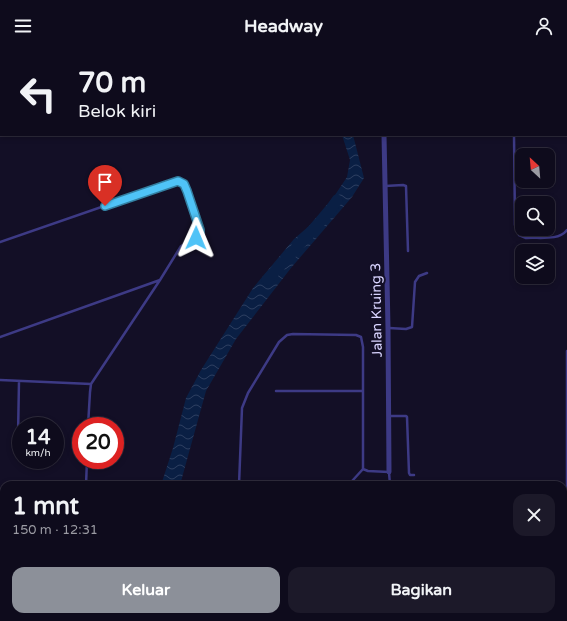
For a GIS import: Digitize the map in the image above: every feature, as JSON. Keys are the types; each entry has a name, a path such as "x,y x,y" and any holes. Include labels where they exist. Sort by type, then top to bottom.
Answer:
{"street":[{"name":"Jalan Kruing 3","path":"384,136 389,472"}],"lane":[{"path":"514,136 515,216 517,233 526,238 556,237 564,234 567,230"},
{"path":"0,242 165,185 178,181 184,184 200,232 196,238 181,246 91,384 89,417"},
{"path":"385,186 403,184 406,186 408,251"},
{"path":"388,328 406,329 412,327 415,282 419,276 427,273"},
{"path":"0,337 160,280"},
{"path":"239,481 242,408 244,401 279,342 283,338 293,334 356,335 362,340 363,469"},
{"path":"567,351 567,510"},
{"path":"0,380 91,384"},
{"path":"18,417 19,381"},
{"path":"276,391 363,391"},
{"path":"389,416 407,417 409,473 410,475 414,475"},
{"path":"86,481 87,469"},
{"path":"363,469 368,471 389,472"},
{"path":"352,481 363,469"},
{"name":"Jalan Kruing 3","path":"389,472 390,481"}],"water":[{"path":"342,136 353,136 364,178 352,197 291,268 236,339 206,391 181,481 162,481 173,448 186,398 201,370 253,288 294,239 309,226 335,195 347,177 350,160"}],"waterway":[{"path":"267,280 329,212 337,200"}],"route":[{"path":"105,206 176,181 181,182 184,184 187,191 200,230 200,234 196,238"}]}
